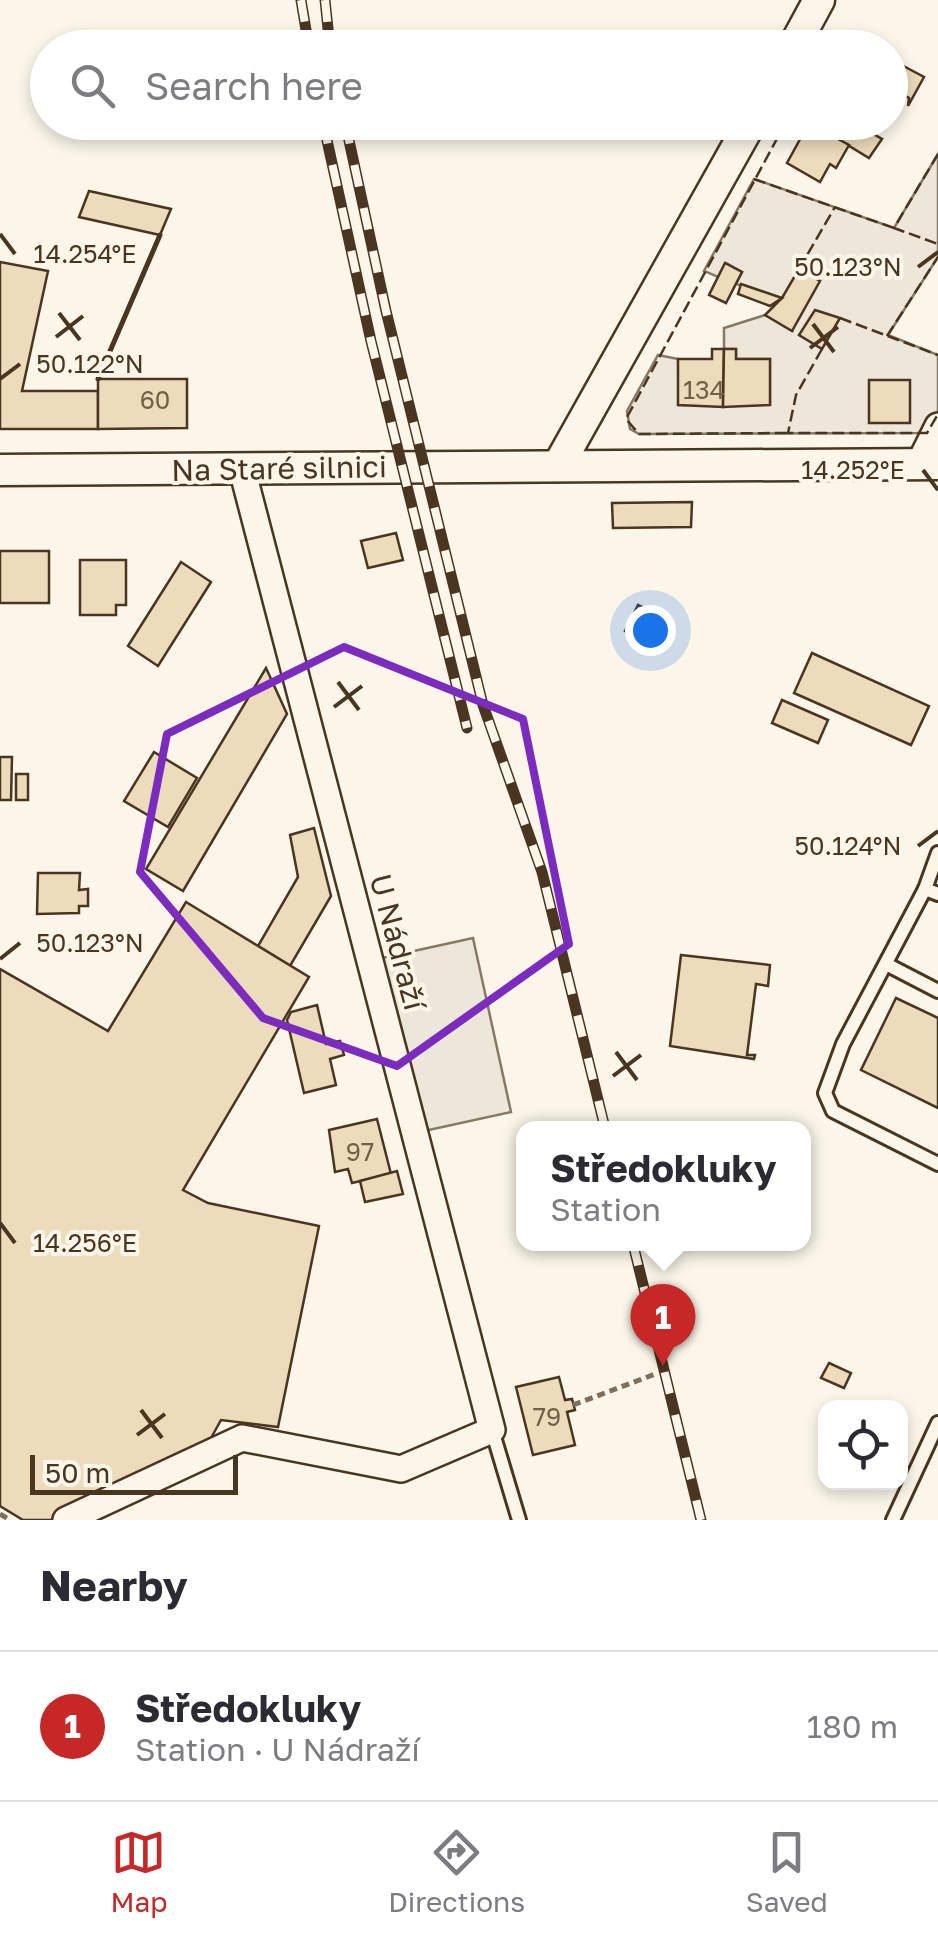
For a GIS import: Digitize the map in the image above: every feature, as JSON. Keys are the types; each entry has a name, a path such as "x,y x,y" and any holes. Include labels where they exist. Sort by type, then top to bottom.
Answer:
{"street":[{"path":"803,30 820,0"},
{"path":"558,466 741,140"},
{"path":"928,464 938,426"},
{"name":"Na Staré silnici","path":"0,470 928,464"},
{"name":"U Nádraží","path":"242,469 492,1430"},
{"path":"66,1520 242,1438 401,1469 492,1430"}],"lane":[{"path":"938,853 932,892 842,1044 824,1093 833,1111 938,1164"},
{"path":"886,964 938,991"},
{"path":"893,1520 938,1424"},
{"path":"492,1430 519,1520"}],"path":[{"path":"574,1405 658,1373"},
{"path":"0,1514 10,1520"}],"highlighted area":[{"path":"344,647 523,719 569,944 397,1066 263,1018 140,872 167,734"}],"shaded area":[{"path":"938,154 938,257 888,335 938,355 938,414 927,433 639,434 630,429 627,411 658,355 678,359 679,405 770,404 770,359 736,359 736,349 724,349 724,328 765,315 792,330 782,298 736,284 742,272 726,263 718,277 704,271 754,179 894,228"},
{"path":"473,938 511,1112 415,1133 382,958"}],"building":[{"path":"908,68 924,77 908,106"},
{"path":"800,140 840,140 849,145 836,168 830,164 820,182 787,163"},
{"path":"840,140 881,140 869,158"},
{"path":"89,191 171,209 160,235 79,217"},
{"path":"0,262 48,271 22,391 98,391 98,429 0,429"},
{"path":"725,263 742,272 726,303 709,295"},
{"path":"799,269 820,281 792,331 765,315 782,298"},
{"path":"741,284 782,298 770,306 738,294"},
{"path":"815,310 840,318 822,349 799,335"},
{"path":"712,349 724,349 723,407 678,405 678,359 712,359"},
{"path":"724,349 736,349 736,359 770,359 770,405 723,407"},
{"path":"98,379 187,379 187,428 98,429"},
{"path":"869,380 910,380 910,423 869,423"},
{"path":"692,502 691,527 613,528 612,503"},
{"path":"396,533 403,560 368,568 361,541"},
{"path":"0,551 49,551 49,603 0,603"},
{"path":"80,560 126,560 126,605 116,605 116,615 80,615"},
{"path":"181,562 211,582 158,666 128,646"},
{"path":"638,605 669,620 662,634 655,631 648,643 625,631"},
{"path":"812,653 929,706 911,745 794,693"},
{"path":"266,668 287,714 183,891 146,869"},
{"path":"782,700 828,720 818,743 772,723"},
{"path":"154,752 197,778 168,827 124,801"},
{"path":"0,757 12,757 11,800 0,800"},
{"path":"16,774 28,774 28,800 16,800"},
{"path":"314,828 331,896 290,966 258,946 298,877 290,835"},
{"path":"38,873 80,873 79,890 88,889 88,906 79,906 79,913 37,914"},
{"path":"186,902 309,977 183,1190 208,1203 319,1226 278,1427 221,1420 206,1447 51,1520 23,1520 0,1506 0,969 108,1031"},
{"path":"681,955 770,965 768,986 756,984 747,1055 755,1055 754,1059 670,1046"},
{"path":"896,998 938,1018 938,1108 861,1070"},
{"path":"317,1005 326,1044 340,1041 344,1055 330,1059 336,1085 304,1093 287,1020 291,1012"},
{"path":"377,1119 391,1174 352,1183 348,1169 335,1172 329,1130"},
{"path":"397,1171 403,1194 365,1202 360,1181"},
{"path":"829,1363 851,1373 844,1388 821,1378"},
{"path":"559,1377 565,1400 572,1399 575,1410 567,1412 575,1445 533,1455 516,1387"}],"railway":[{"path":"301,0 306,30"},
{"path":"325,0 328,30"},
{"path":"327,140 371,341 467,728"},
{"path":"349,140 386,311 483,705 542,872 603,1121"},
{"path":"635,1251 701,1520"}],"fence":[{"path":"776,140 626,419 639,434 788,433"},
{"path":"938,154 894,228 938,244"},
{"path":"754,179 894,228"},
{"path":"799,269 835,207"},
{"path":"887,336 938,257"},
{"path":"840,318 938,355"},
{"path":"822,349 796,395 788,433 927,433 938,414"}],"wall":[{"path":"98,379 160,235"}],"place":[{"name":"Středokluky","path":"663,1366"}]}
